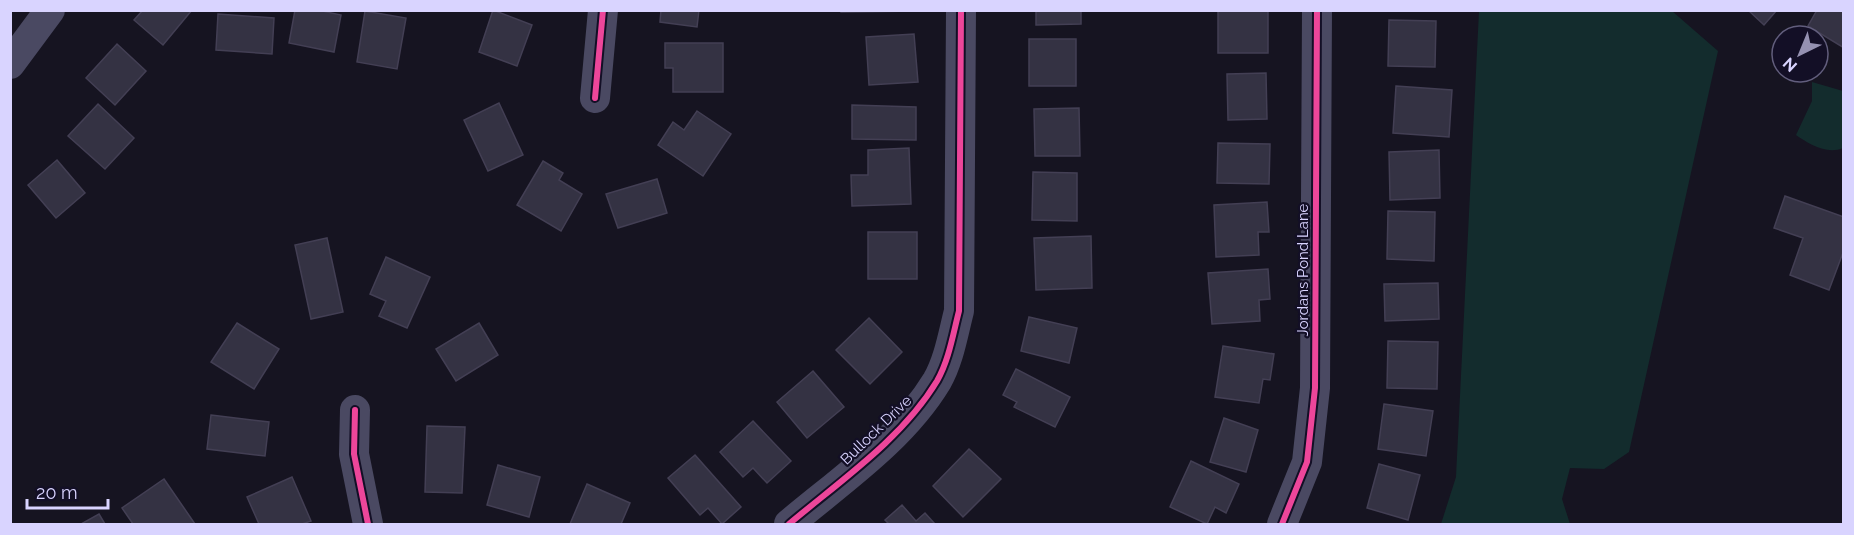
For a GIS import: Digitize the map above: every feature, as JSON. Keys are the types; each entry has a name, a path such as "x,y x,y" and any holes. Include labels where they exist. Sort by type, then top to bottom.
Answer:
{"street":[{"path":"10,64 50,10"},
{"path":"595,98 603,10"},
{"name":"Bullock Drive","path":"789,525 879,447 918,409 938,379 950,345 959,311 961,10"},
{"name":"Jordans Pond Lane","path":"1282,525 1307,462 1315,388 1317,10"},
{"path":"355,410 354,454 368,525"}],"green space":[{"path":"1479,11 1672,11 1718,51 1629,452 1604,469 1570,468 1562,499 1570,524 1441,524 1456,477"},
{"path":"1812,84 1843,91 1843,148 1825,149 1812,145 1796,135 1812,101"}],"building":[{"path":"143,10 192,10 163,45 134,20"},
{"path":"295,10 318,10 341,15 334,52 289,43"},
{"path":"493,10 532,25 517,66 479,52"},
{"path":"661,10 699,10 697,27 660,22"},
{"path":"841,10 919,10 919,11 841,12"},
{"path":"1036,10 1081,10 1081,24 1036,25"},
{"path":"1218,10 1268,10 1268,53 1218,53"},
{"path":"1748,10 1777,10 1764,25"},
{"path":"1817,10 1844,10 1844,48 1830,39 1830,24 1809,24"},
{"path":"365,11 406,18 397,69 357,62"},
{"path":"218,14 274,18 272,54 216,50"},
{"path":"1389,20 1436,21 1435,67 1388,66"},
{"path":"914,34 918,82 869,85 866,37"},
{"path":"1029,39 1076,39 1076,86 1029,86"},
{"path":"665,43 723,43 723,92 673,92 673,68 665,68"},
{"path":"117,44 146,71 115,105 86,78"},
{"path":"1266,73 1267,119 1228,120 1227,74"},
{"path":"1396,86 1452,90 1449,137 1393,133"},
{"path":"499,103 523,155 488,171 464,120"},
{"path":"98,104 134,138 105,169 68,136"},
{"path":"852,105 916,107 916,140 852,139"},
{"path":"1079,108 1080,156 1035,156 1034,109"},
{"path":"697,111 731,134 703,176 658,145 673,122 684,130"},
{"path":"1218,143 1270,144 1269,184 1217,183"},
{"path":"909,148 911,204 852,206 851,175 868,175 868,150"},
{"path":"1439,150 1440,198 1390,200 1389,152"},
{"path":"57,160 85,193 56,218 28,185"},
{"path":"543,161 563,173 559,180 582,194 561,231 517,205"},
{"path":"1033,172 1077,173 1077,221 1032,220"},
{"path":"657,179 667,213 618,228 606,194"},
{"path":"1785,196 1844,217 1844,250 1829,290 1790,275 1803,238 1774,228"},
{"path":"1267,202 1269,232 1258,232 1259,255 1216,257 1214,205"},
{"path":"1388,211 1435,212 1434,261 1387,259"},
{"path":"868,232 917,232 917,279 868,279"},
{"path":"1091,236 1092,288 1036,290 1034,238"},
{"path":"327,238 343,312 311,319 295,245"},
{"path":"386,257 430,277 407,328 379,316 386,301 370,294"},
{"path":"1268,269 1270,299 1259,300 1260,321 1212,324 1208,273"},
{"path":"1438,283 1439,319 1385,321 1384,284"},
{"path":"1029,317 1077,328 1069,363 1021,351"},
{"path":"869,318 902,352 870,384 836,350"},
{"path":"237,323 279,349 254,389 211,362"},
{"path":"479,323 498,355 456,381 436,349"},
{"path":"1388,341 1438,342 1437,389 1387,388"},
{"path":"1223,346 1274,354 1270,380 1263,379 1259,403 1215,397"},
{"path":"1016,369 1070,397 1055,427 1014,407 1017,402 1003,395"},
{"path":"813,371 844,407 807,438 777,402"},
{"path":"1384,404 1433,411 1426,456 1378,449"},
{"path":"211,415 269,422 265,456 207,449"},
{"path":"1224,418 1258,430 1246,472 1210,462"},
{"path":"753,421 791,461 767,483 753,468 743,477 720,452"},
{"path":"427,426 465,427 462,493 425,492"},
{"path":"969,449 1001,479 963,517 933,486"},
{"path":"695,455 741,507 722,524 708,508 700,515 668,478"},
{"path":"1191,461 1239,484 1226,513 1215,507 1207,524 1170,507"},
{"path":"1379,464 1420,475 1408,520 1367,508"},
{"path":"498,465 540,477 529,517 487,505"},
{"path":"292,477 311,521 302,524 259,524 247,497"},
{"path":"164,479 195,524 133,524 122,508"},
{"path":"587,484 630,503 621,524 570,524"},
{"path":"902,505 916,521 925,513 935,524 889,524 885,520"},
{"path":"99,514 105,524 81,524"}],"cycle path":[{"path":"595,98 603,10"},
{"path":"789,524 869,458 906,422 937,381 948,356 959,311 961,10"},
{"path":"1282,524 1307,462 1315,388 1317,10"},
{"path":"355,410 354,454 368,524"}]}
